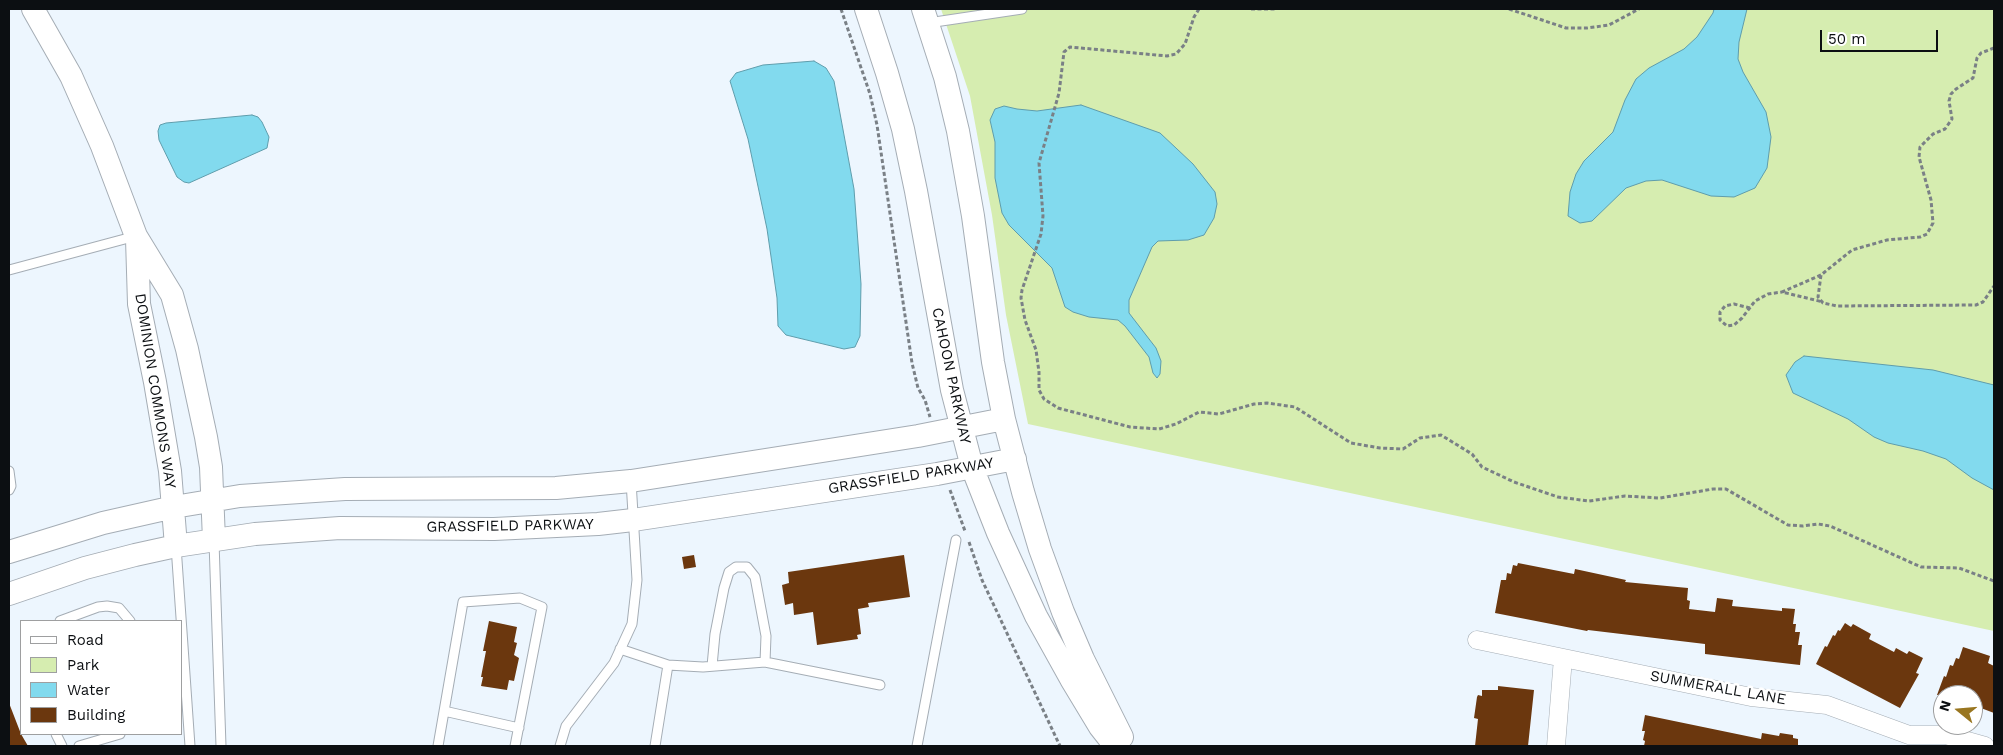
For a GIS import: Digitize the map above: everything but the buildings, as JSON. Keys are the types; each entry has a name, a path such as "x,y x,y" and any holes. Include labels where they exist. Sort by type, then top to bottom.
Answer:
{"street":[{"name":"DOMINION COMMONS WAY","path":"33,9 71,76 102,146 136,236 172,295 187,349 211,468 214,540"},
{"name":"CAHOON PARKWAY","path":"866,9 896,101 909,156 941,335 961,428 972,467 998,533 1036,616 1100,727 1115,746"},
{"path":"925,16 947,86 964,159 988,328 1004,419 1015,459 1040,549 1063,612 1083,660 1127,746"},
{"name":"DOMINION COMMONS WAY","path":"136,236 139,304 169,461 176,546"},
{"path":"9,552 103,523 212,500 330,489 556,488 631,481 934,433 1004,419"},
{"name":"GRASSFIELD PARKWAY","path":"9,594 85,568 176,546 255,534 321,529 532,528 633,520 945,472 1015,459"},
{"name":"SUMMERALL LANE","path":"1477,640 1751,697 1828,705 1907,740 1946,735 1985,746"},
{"path":"1556,746 1563,658"}],"lane":[{"path":"925,16 1022,9"},
{"path":"9,270 136,236"},
{"path":"9,471 11,486 9,490"},
{"path":"560,746 566,726 614,662 632,624 637,580 631,481"},
{"path":"214,540 221,746"},
{"path":"917,746 956,540"},
{"path":"176,546 190,746"},
{"path":"712,666 715,634 724,588 729,572 736,567 748,568 755,577 766,636 765,662"},
{"path":"438,746 463,602 520,598 542,607 515,746"},
{"path":"63,620 98,607 107,606 119,608 129,620"},
{"path":"620,649 668,665 712,666 765,662 880,685"},
{"path":"656,746 668,665"},
{"path":"444,711 519,728"},
{"path":"80,746 99,737 113,735"}],"path":[{"path":"841,9 870,94 877,125 912,363 918,388 925,400 934,433"},
{"path":"1198,9 1186,44 1176,54 1167,56 1070,47 1064,52 1059,93 1040,163 1043,216 1041,234 1021,298 1025,320 1036,350 1039,390 1044,399 1058,408 1130,427 1158,429 1176,424 1199,412 1219,414 1254,404 1267,403 1295,407 1351,443 1380,448 1403,448 1420,438 1441,435 1472,454 1482,467 1489,471 1558,497 1589,502 1625,496 1660,498 1713,489 1726,489 1788,525 1818,524 1830,526 1921,567 1958,568 1994,581"},
{"path":"1251,9 1275,9"},
{"path":"1509,9 1566,28 1587,28 1609,25 1639,9"},
{"path":"1750,308 1734,304 1725,306 1720,312 1720,320 1727,326 1734,325 1750,308 1755,301 1768,294 1782,292 1821,275 1852,250 1887,240 1920,237 1927,234 1933,223 1931,200 1919,157 1920,147 1933,134 1945,129 1952,119 1949,101 1951,94 1974,78 1977,58 1981,53 1994,48"},
{"path":"1821,275 1818,297 1823,303"},
{"path":"1782,292 1837,306 1976,305 1983,302 1994,286"},
{"path":"945,472 982,580 1060,746"}],"green space":[{"path":"941,9 1994,9 1994,631 1028,424 1006,315 992,215 970,96"}],"water":[{"path":"1714,9 1747,9 1739,42 1738,59 1743,72 1766,112 1771,137 1767,168 1755,188 1734,197 1711,196 1662,180 1646,181 1626,188 1592,221 1580,223 1568,216 1570,192 1576,174 1584,161 1613,132 1625,100 1636,79 1649,68 1684,49 1697,37"},
{"path":"814,61 826,68 834,81 854,189 861,284 860,336 855,347 844,349 786,335 778,326 777,298 767,229 748,139 730,81 736,73 763,65"},
{"path":"1081,105 1160,133 1193,164 1215,192 1217,204 1214,218 1204,235 1188,240 1158,241 1152,247 1129,300 1129,313 1156,348 1161,361 1160,374 1157,378 1153,373 1149,357 1125,326 1118,320 1089,317 1073,312 1065,307 1052,268 1009,225 1002,213 995,178 995,142 990,120 995,109 1004,106 1037,111"},
{"path":"252,115 258,117 262,122 269,137 267,148 189,183 177,177 159,140 158,131 160,125"},
{"path":"1804,356 1933,370 1994,385 1994,490 1972,478 1946,459 1923,451 1888,443 1874,437 1848,419 1793,393 1786,375 1795,362"}]}
